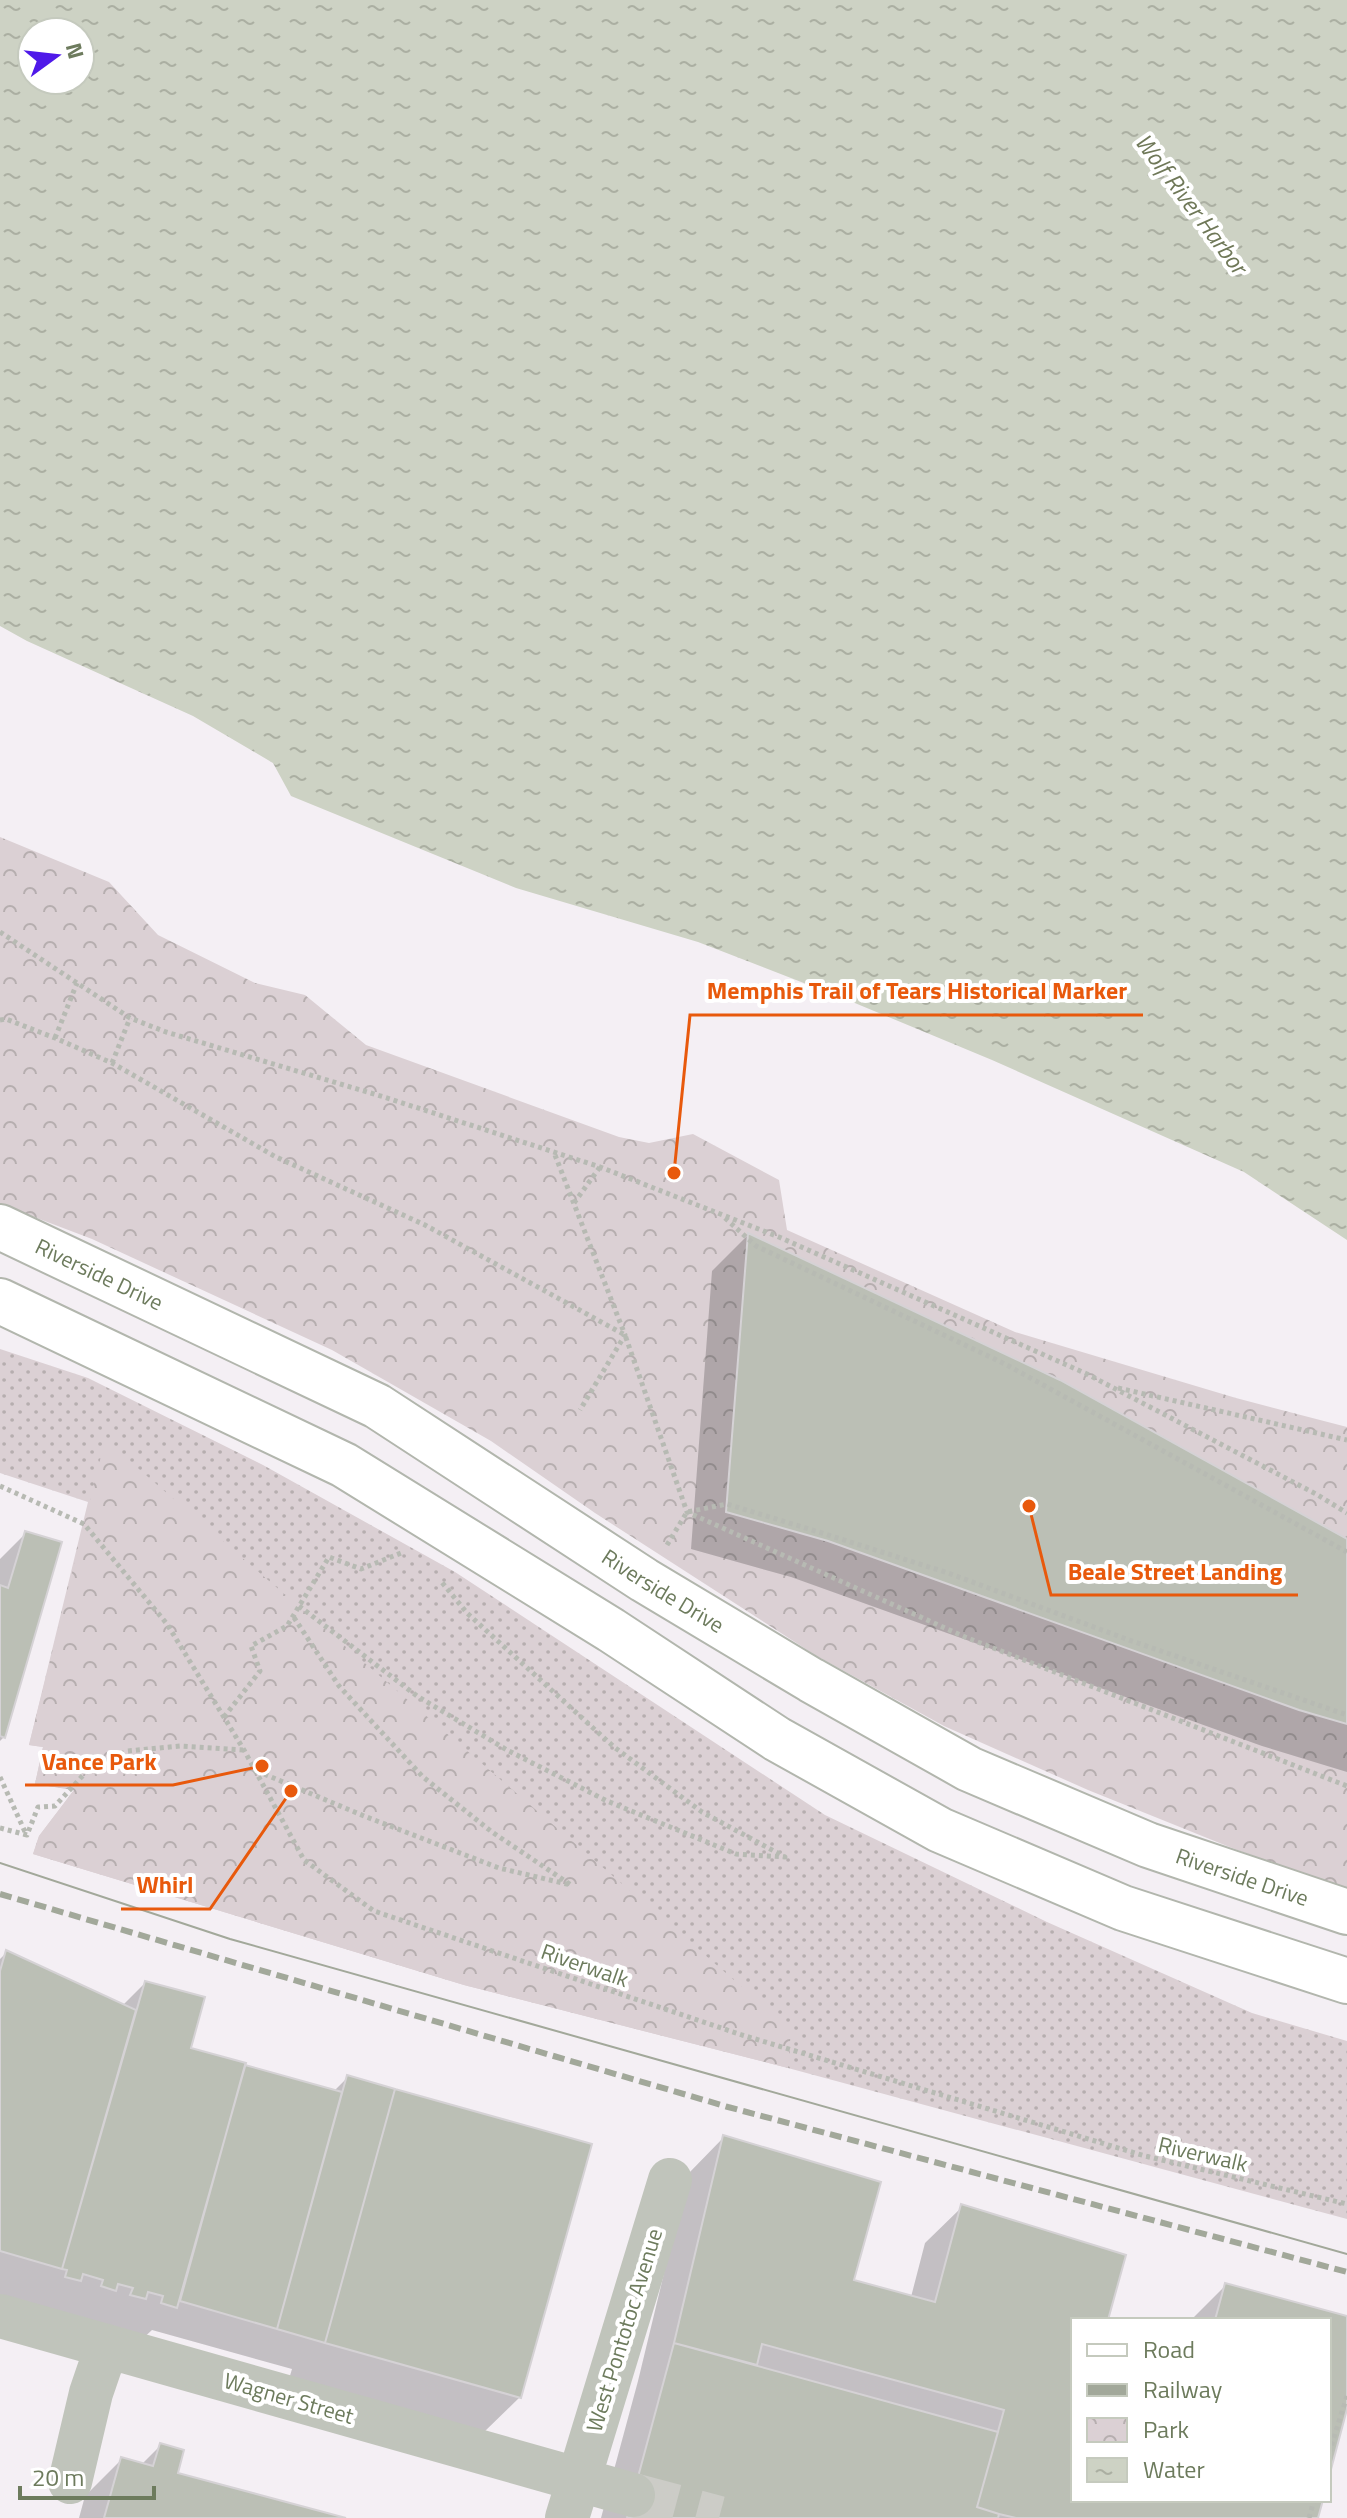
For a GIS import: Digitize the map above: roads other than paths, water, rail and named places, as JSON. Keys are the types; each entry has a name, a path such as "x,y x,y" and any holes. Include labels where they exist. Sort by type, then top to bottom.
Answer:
{"main road":[{"name":"Riverside Drive","path":"0,1227 377,1406 644,1580 811,1680 969,1769 1148,1845 1347,1912"},
{"path":"0,1301 344,1465 611,1630 777,1739 940,1830 1123,1908 1347,1981"}],"street":[{"name":"West Pontotoc Avenue","path":"572,2499 670,2180"},
{"name":"Wagner Street","path":"0,2316 107,2346 572,2499 633,2495"},
{"path":"70,2482 91,2393 107,2346"}],"water":[{"name":"Wolf River Harbor","path":"0,0 1347,0 1347,1240 1244,1172 992,1060 698,942 516,888 291,796 273,763 193,716 0,626"}],"tunnel":[{"path":"633,2495 719,2518"}],"tram line":[{"path":"0,1863 230,1939 1347,2254"}],"railway":[{"path":"0,1894 728,2107 1347,2272"}],"place":[{"name":"Memphis Trail of Tears Historical Marker","path":"674,1173"},
{"name":"Beale Street Landing","path":"1029,1506"},
{"name":"Vance Park","path":"262,1766"},
{"name":"Whirl","path":"291,1791"}]}
